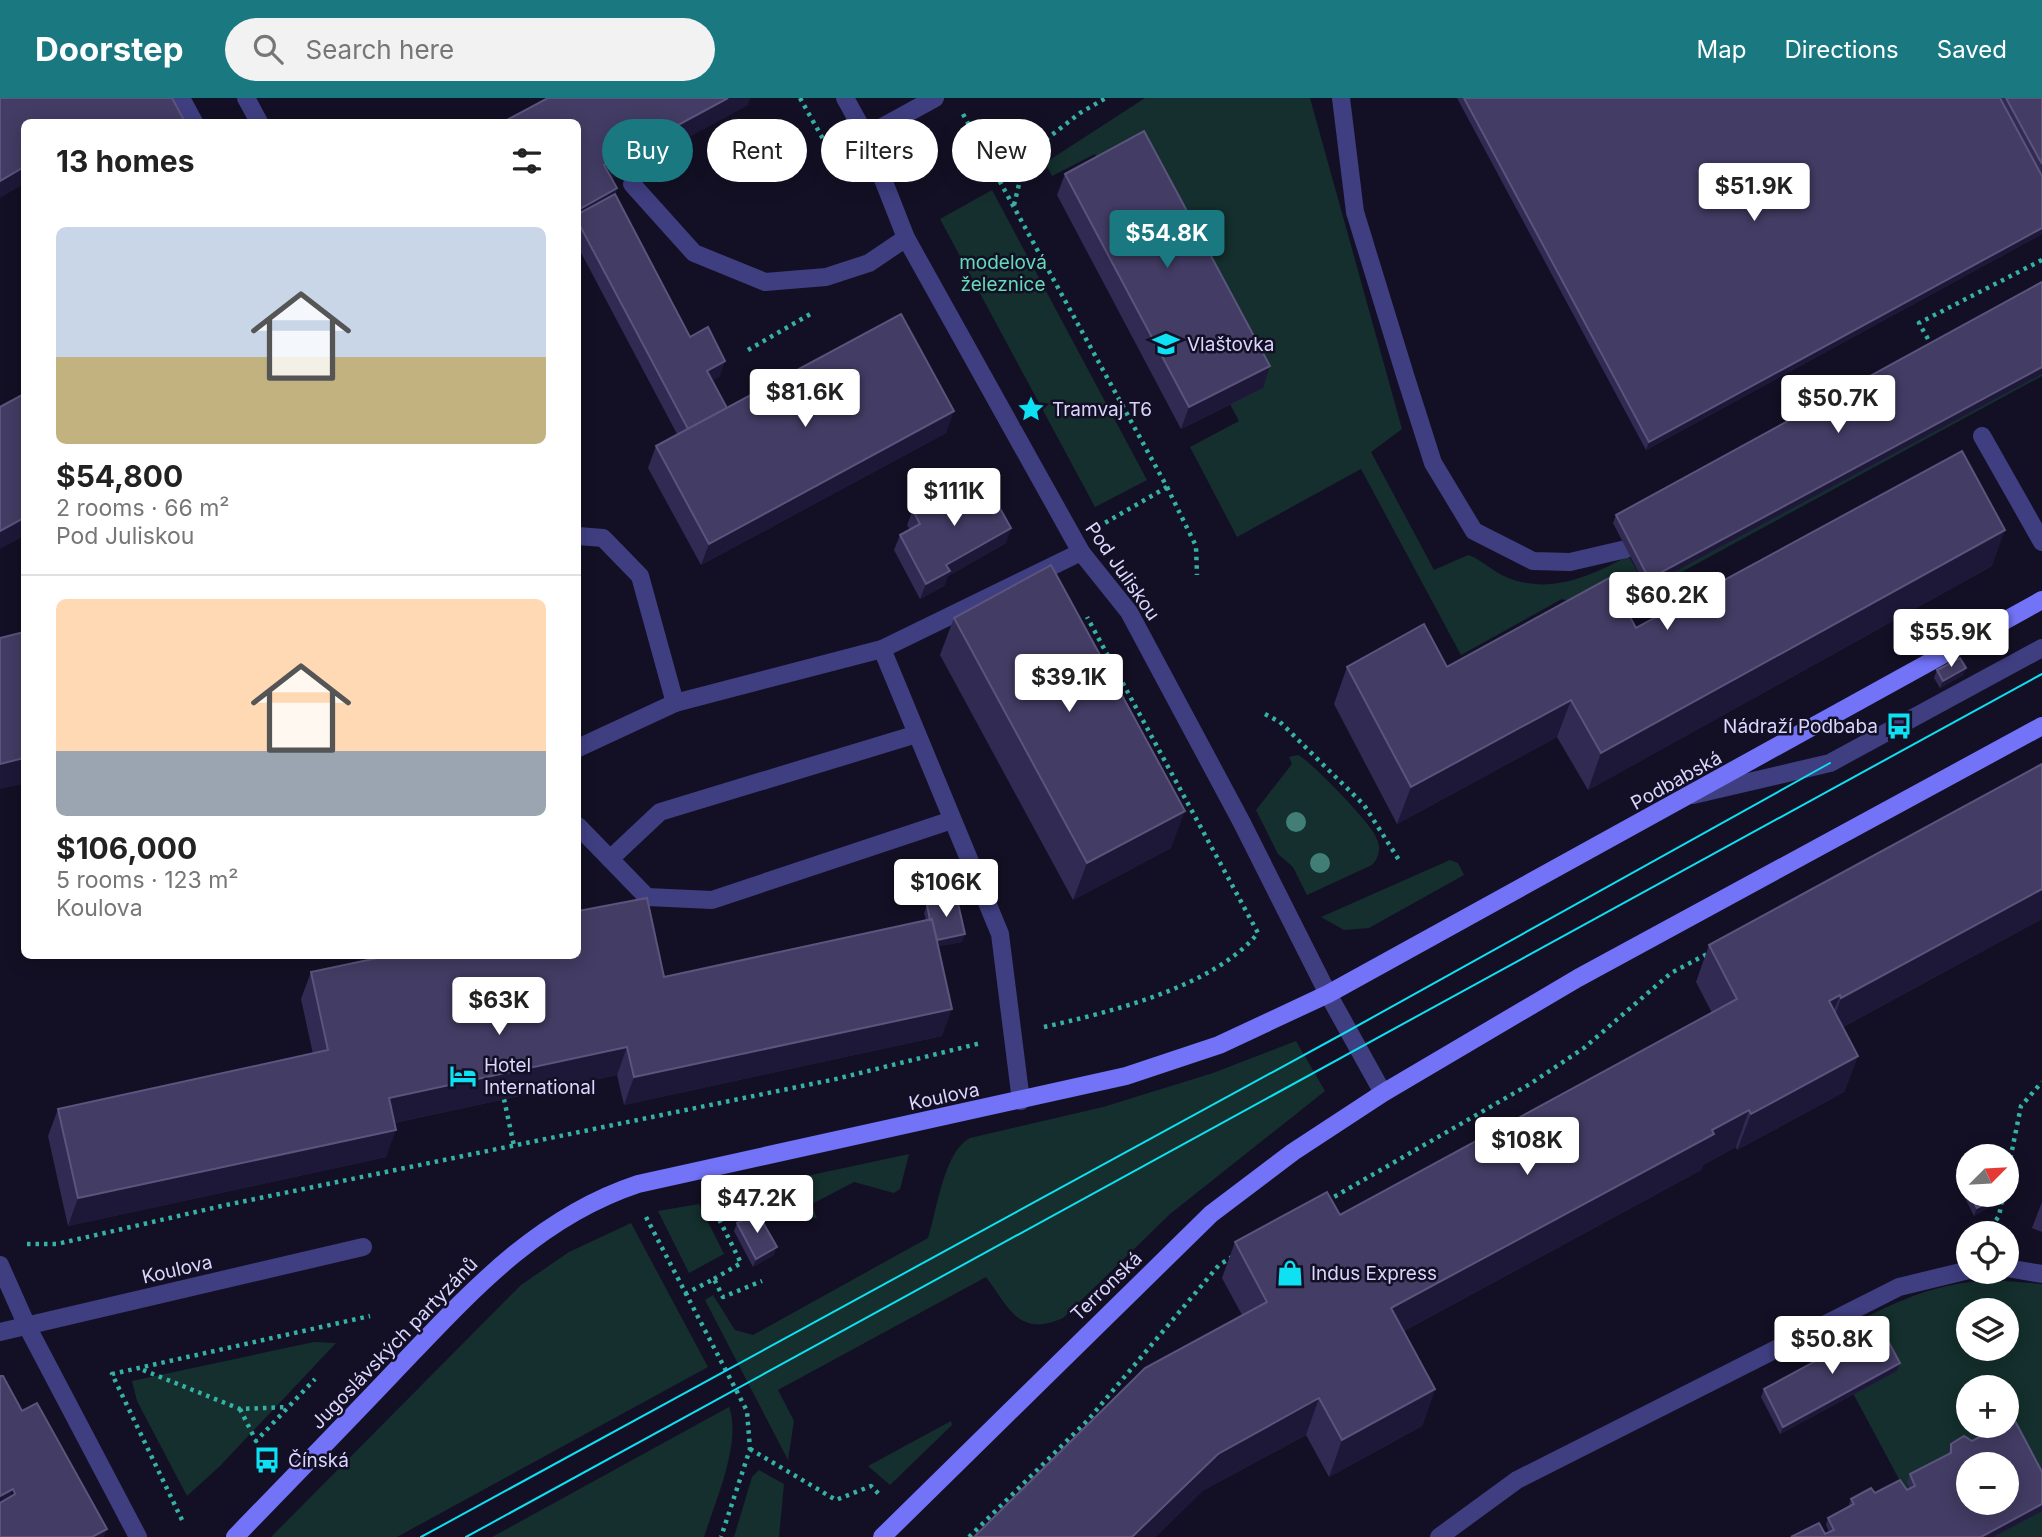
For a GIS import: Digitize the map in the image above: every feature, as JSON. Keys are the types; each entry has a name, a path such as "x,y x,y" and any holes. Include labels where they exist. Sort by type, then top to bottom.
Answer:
{"main road":[{"name":"Podbabská","path":"1328,994 2042,600"},
{"path":"1384,1093 1577,978 2042,726"},
{"name":"Koulova","path":"563,1218 589,1203 638,1184 1021,1101 1173,1062 1275,1021 1328,994"},
{"name":"Terronská","path":"882,1537 1211,1214 1293,1152 1384,1093"},
{"name":"Jugoslávských partyzánů","path":"235,1537 485,1278 507,1258 563,1218"}],"street":[{"path":"181,98 192,119"},
{"path":"246,98 257,119"},
{"name":"Pod Juliskou","path":"845,98 857,119"},
{"path":"1341,98 1355,212 1405,375 1433,463 1474,531 1533,561 1570,562 1626,549"},
{"path":"896,119 931,99"},
{"name":"Pod Juliskou","path":"884,182 906,238 1081,552 1129,612 1241,821 1328,994 1384,1093"},
{"path":"632,184 694,253 765,282 826,277 869,263 906,238"},
{"path":"1982,436 2042,542"},
{"path":"581,536 603,538 640,576 675,703"},
{"path":"581,747 675,703 882,649 1081,552"},
{"path":"1690,796 1830,763 2042,648"},
{"path":"882,649 1000,933 1021,1101"},
{"path":"610,859 660,812 918,734"},
{"path":"581,829 647,897 712,900 952,820"},
{"name":"Koulova","path":"0,1332 363,1247"},
{"path":"0,1265 27,1326 138,1537"},
{"path":"2019,1270 2042,1274"},
{"path":"1439,1537 1517,1480 1899,1287 1956,1273"}],"path":[{"path":"1014,206 1026,155 1080,113 1106,98"},
{"path":"961,110 1167,487 1196,546 1198,575"},
{"path":"1928,339 1919,323 2042,260"},
{"path":"1102,525 1167,487"},
{"path":"1265,714 1280,722 1364,805 1399,860"},
{"path":"27,1244 57,1244 226,1205 836,1079 1136,1005 1226,962 1244,950 1258,933"},
{"path":"1325,1202 1530,1084 1584,1048 1671,973 1718,948"},
{"path":"2013,1144 2021,1105 2042,1082"},
{"path":"504,1099 514,1146"},
{"path":"685,1294 741,1263 717,1215"},
{"path":"646,1217 747,1411 750,1449 721,1537"},
{"path":"969,1537 1088,1420 1219,1265 1243,1251"},
{"path":"713,1279 723,1297 762,1280"},
{"path":"182,1520 111,1374 370,1316"},
{"path":"142,1369 240,1409 288,1407"},
{"path":"240,1409 256,1441 314,1379"},
{"path":"750,1449 836,1500 871,1486 902,1516"}],"green space":[{"path":"1145,98 1310,98 1402,429 1371,452 1434,570 1468,555 1506,577 1522,582 1553,584 1583,577 1626,557 1630,558 1646,587 2042,372 2042,376 1608,612 1562,599 1461,655 1361,469 1237,537 1190,447 1239,421 1230,404 1262,387 1095,154 1052,176 1051,159"},
{"name":"modelová železnice","path":"992,190 1147,480 1095,507 940,219"},
{"path":"1298,755 1315,768 1371,828 1379,847 1377,858 1372,865 1307,895 1293,867 1278,854 1256,810 1292,764 1289,757"},
{"path":"1450,860 1458,863 1464,875 1369,928 1344,930 1321,917"},
{"path":"1296,1041 1325,1091 1170,1214 1063,1318 1048,1323 1025,1322 1009,1308 986,1277 778,1390 794,1421 788,1460 705,1300 713,1295 735,1330 753,1335 928,1238 948,1168 961,1145 970,1138 1103,1107 1213,1073"},
{"path":"909,1154 900,1189 894,1193 854,1182 812,1204 817,1219 803,1208 788,1180"},
{"path":"699,1204 724,1254 689,1273 658,1211"},
{"path":"631,1223 708,1367 397,1537 271,1537 521,1285 569,1252"},
{"path":"2019,1282 2042,1284 2042,1485 2016,1438 2019,1438 2019,1375 1956,1375 1956,1438 1985,1438 1949,1454 1908,1496 1824,1339 1905,1299 1946,1286"},
{"path":"314,1342 336,1343 220,1466 187,1496 137,1401 132,1381"},
{"path":"729,1407 732,1421 730,1454 704,1537 492,1537"},
{"path":"951,1421 952,1425 890,1485 868,1466"},
{"path":"759,1470 784,1484 779,1537 734,1537 752,1477"},
{"path":"2042,1511 2042,1537 1991,1537"}],"building":[{"path":"0,98 172,98 183,119 21,119 21,169 0,181"},
{"path":"548,98 728,98 689,119 602,119 602,182 614,182 617,188 581,208 581,119 509,119"},
{"path":"1464,98 2000,98 2042,176 2042,228 1649,442"},
{"path":"2006,98 2042,98 2042,164"},
{"path":"1144,131 1270,366 1189,407 1065,174"},
{"path":"615,194 690,337 708,327 725,361 707,371 727,408 688,429 581,228 581,212"},
{"path":"2042,282 2042,367 1649,579 1616,515"},
{"path":"901,314 954,411 709,544 656,446"},
{"path":"21,396 21,520 0,531 0,407"},
{"path":"1962,451 2005,530 1601,753 1571,700 1411,787 1347,667 1424,624 1447,667 1609,578 1636,628"},
{"path":"983,478 1011,528 946,565 950,571 926,584 900,535 920,524 913,510"},
{"path":"1051,565 1185,811 1087,863 954,618"},
{"path":"21,633 21,759 0,764 0,638"},
{"path":"1960,658 1966,668 1943,681 1937,670"},
{"path":"2042,764 2042,889 1841,998 1840,995 1829,1001 1858,1056 1751,1114 1749,1110 1712,1130 1714,1134 1391,1308 1435,1389 1342,1440 1319,1398 1218,1454 1132,1537 974,1537 1145,1368 1267,1302 1235,1242 1327,1192 1340,1215 1737,999 1709,945"},
{"name":"Hotel International","path":"647,898 664,977 932,919 952,1009 634,1077 627,1047 389,1098 396,1130 78,1198 58,1109 328,1050 311,972 373,959 581,959 581,910"},
{"path":"957,899 965,934 937,940 927,905"},
{"path":"757,1212 777,1247 756,1259 737,1223"},
{"path":"1880,1326 1900,1363 1783,1427 1764,1389"},
{"path":"0,1376 3,1376 22,1411 37,1403 107,1529 92,1537 0,1537 0,1503 15,1494 13,1489 0,1496"},
{"path":"2019,1428 2042,1472 2042,1504 1981,1537 1791,1537 1819,1523 1825,1534 1834,1530 1828,1518 1854,1504 1851,1499 1871,1488 1875,1493 1900,1480 1907,1490 1915,1486 1910,1474 1951,1453 1951,1444 1961,1438 1972,1441 1978,1438 2019,1438"}],"tram line":[{"path":"466,1537 2042,674"},
{"path":"421,1537 1348,1031 1830,763"}],"place":[{"name":"Vlaštovka","path":"1166,344"},
{"name":"Tramvaj T6","path":"1031,409"},
{"name":"Nádraží Podbaba","path":"1899,726"},
{"name":"Hotel International","path":"463,1076"},
{"name":"Indus Express","path":"1290,1273"},
{"name":"Čínská","path":"267,1460"}]}
